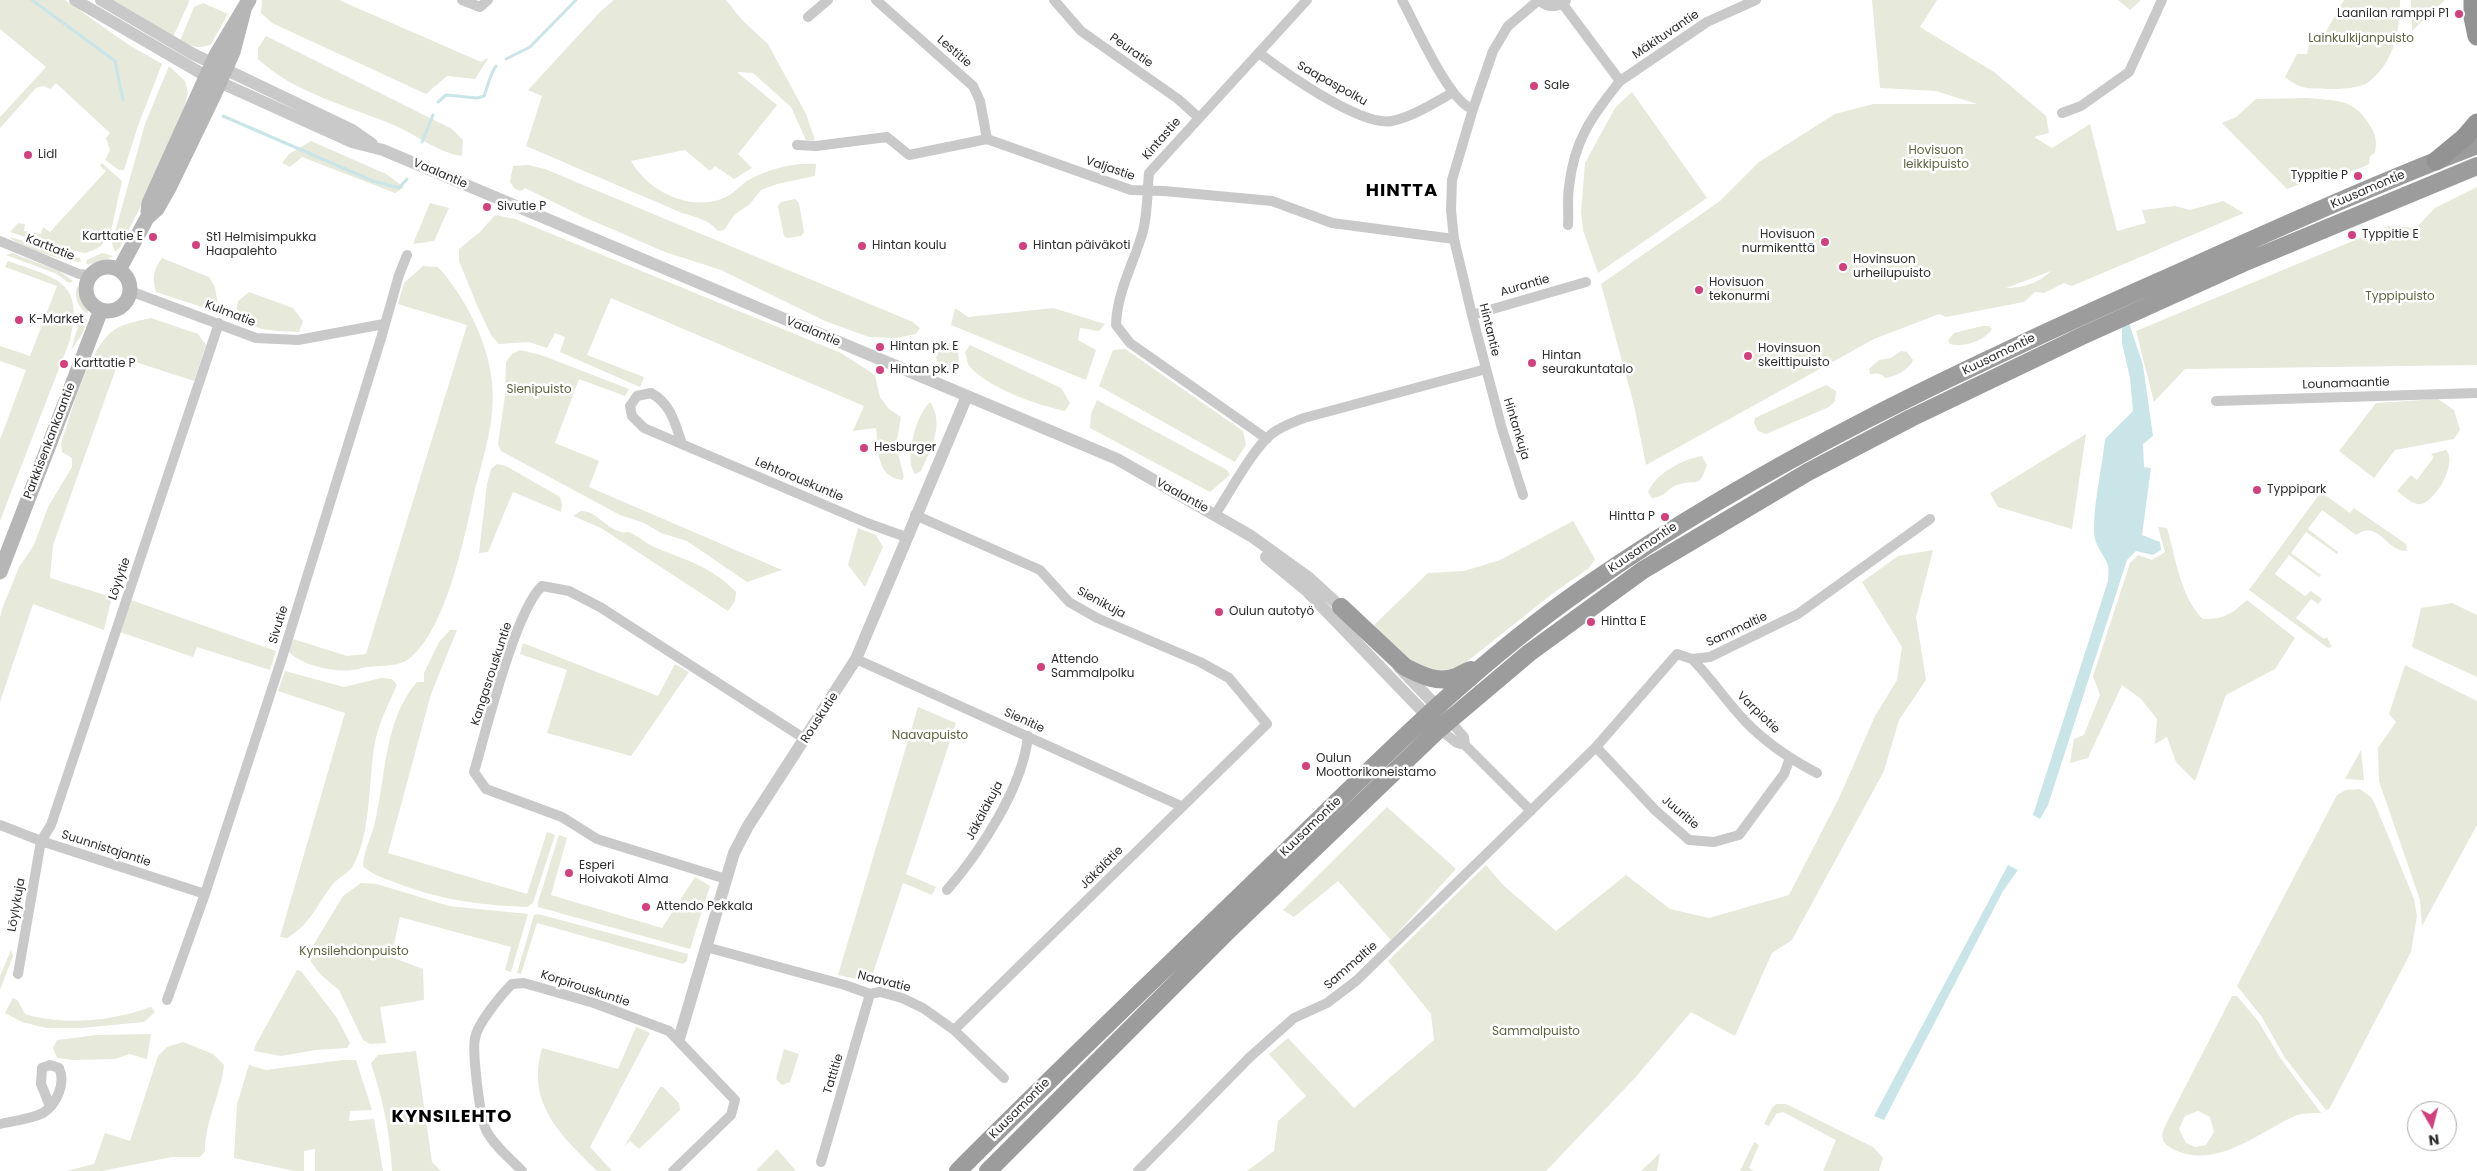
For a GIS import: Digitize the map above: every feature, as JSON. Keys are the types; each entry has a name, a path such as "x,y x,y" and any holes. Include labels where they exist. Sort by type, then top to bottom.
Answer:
{"highway":[{"path":"2474,0 2473,17 2477,36"},
{"path":"2436,161 2465,137 2477,123"},
{"name":"Kuusamontie","path":"958,1171 1062,1067 1431,711 1484,666 1581,590 1672,528 1730,493 1835,436 2072,320 2436,161 2477,145"},
{"name":"Kuusamontie","path":"988,1171 1229,930 1444,725 1529,653 1643,570 1808,472 1911,418 2082,336 2243,263 2477,166"},
{"path":"1340,607 1405,667 1417,673 1430,678 1444,679 1484,666"}],"main road":[{"path":"119,270 147,218 157,209 170,188 216,73 225,38 247,5"},
{"path":"106,267 119,270 127,277 130,291 128,299 122,307 111,311 101,310 90,302 86,292 91,276 98,269 106,267"},
{"name":"Parkkisenkankaantie","path":"0,572 101,310"}],"street":[{"name":"Vaalantie","path":"75,0 352,142 383,150 1116,459 1251,536 1308,577 1340,607 1444,725"},
{"name":"Vaalantie","path":"101,0 216,73"},
{"path":"462,0 484,4"},
{"path":"808,17 828,0"},
{"name":"Lestitie","path":"876,0 973,86 980,101 987,139"},
{"name":"Peuratie","path":"1054,0 1081,31 1178,99 1198,117"},
{"path":"1402,0 1452,93 1467,107 1473,109"},
{"path":"1540,0 1550,5 1563,2 1620,81"},
{"name":"Hintantie","path":"1215,515 1242,473 1267,439 1277,430 1304,418 1486,369 1454,239 1451,210 1452,180 1493,51 1508,26 1540,0"},
{"name":"Mäkituvantie","path":"1568,225 1568,189 1576,153 1592,117 1620,81 1707,22 1756,0"},
{"path":"2062,113 2081,106 2129,72 2162,0"},
{"name":"Kintastie","path":"1267,439 1130,342 1116,325 1116,311 1129,266 1143,232 1148,207 1148,173 1259,53 1304,1"},
{"name":"Saapaspolku","path":"1259,53 1293,78 1358,114 1376,120 1392,121 1432,104 1452,93"},
{"path":"797,145 816,146 887,137 910,155 987,139"},
{"name":"Valjastie","path":"987,139 1131,190 1272,201 1332,222 1454,239"},
{"name":"Karttatie","path":"0,242 79,274 91,276"},
{"name":"Sivutie","path":"167,1000 206,894 290,633 384,324 407,255"},
{"name":"Aurantie","path":"1472,316 1586,282"},
{"name":"Kulmatie","path":"130,291 256,338 298,340 384,324"},
{"name":"Löylytie","path":"41,841 51,825 219,323"},
{"name":"Hintankuja","path":"1486,369 1523,495"},
{"name":"Lehtorouskuntie","path":"682,444 672,413 660,398 651,393 637,396 630,406 632,416 644,428 867,523 906,537"},
{"name":"Lounamaantie","path":"2216,402 2477,393"},
{"name":"Rouskutie","path":"679,1039 734,854 748,826 856,659 915,515 967,396"},
{"name":"Sienikuja","path":"915,515 1040,570 1069,602 1097,618 1200,662 1229,678 1267,724"},
{"name":"Sammaltie","path":"1138,1171 1250,1057 1294,1018 1327,1003 1356,981 1596,747 1677,654 1692,659 1710,657 1798,614 1930,519"},
{"name":"Vaalantie","path":"1235,528 1250,544 1306,590 1431,711"},
{"name":"Kangasrouskuntie","path":"726,879 597,839 562,817 486,789 474,772 513,642 534,594 542,586 569,591 600,607 806,739"},
{"name":"Sienitie","path":"856,659 1181,806"},
{"name":"Varpiotie","path":"1692,659 1746,722 1790,758 1817,773"},
{"name":"Jäkälätie","path":"954,1030 1043,946 1181,806 1267,724"},
{"path":"1444,725 1457,743 1465,745 1531,811"},
{"name":"Jäkäläkuja","path":"947,890 971,861 992,830 1013,787 1027,746 1028,736"},
{"name":"Juuritie","path":"1596,747 1655,810 1689,840 1714,842 1739,835 1784,774 1790,758"},
{"name":"Suunnistajantie","path":"0,825 41,841 206,894"},
{"name":"Löylykuja","path":"18,974 41,841"},
{"name":"Naavatie","path":"706,947 870,994 880,992 902,998 923,1008 954,1030 1004,1078"},
{"name":"Korpirouskuntie","path":"522,1171 493,1140 484,1126 474,1049 476,1034 502,994 512,984 524,983 594,1003 669,1031 679,1039 735,1100 731,1115 672,1171"},
{"name":"Tattitie","path":"821,1162 870,994"},
{"path":"0,1124 43,1113 50,1106"}],"green space":[{"path":"0,0 65,0 129,45 162,64 139,123 124,170 119,170 105,160 110,150 106,138 110,133 56,83 51,89 43,86 36,88 0,128 0,117 46,67 0,29"},
{"path":"111,0 189,0 189,2 173,37"},
{"path":"262,0 339,0 481,62 489,57 475,79 447,76 426,94 272,23 261,13"},
{"path":"614,0 726,0 743,21 768,44 806,114 815,140 806,140 791,107 753,73 737,72 777,105 738,154 752,168 734,179 715,166 710,171 685,150 631,161 648,182 672,197 685,201 699,202 713,201 726,197 747,181 781,167 816,164 815,176 777,184 761,190 749,205 735,214 724,230 718,231 702,219 682,213 526,146 542,96 528,90 601,11"},
{"name":"Hovinsuon urheilupuisto","path":"1872,0 1937,0 1920,27 1994,72 2046,116 2049,133 2034,137 2052,148 2090,124 2117,231 2146,223 2142,210 2175,206 2190,210 2223,201 2244,213 2072,286 2064,283 2044,293 2035,292 2024,302 1946,317 1939,314 1874,339 1646,465 1634,405 1601,284 1720,201 1759,162 1835,114 1873,104 1977,104 1936,91 1880,88","holes":["2051,271 2041,279 2030,284 2006,288"]},
{"path":"2118,0 2141,0 2130,10"},
{"name":"Lainkulkijanpuisto","path":"2344,0 2400,0 2397,33 2385,64 2370,81 2355,87 2338,89 2310,88 2300,86 2285,77 2297,54 2307,54 2310,42 2325,33"},
{"path":"2411,0 2445,0 2412,31"},
{"path":"203,3 228,14 211,44 199,47 180,41 194,7"},
{"path":"266,36 452,129 463,140 462,156 445,151 396,126 324,98 289,81 258,59 258,48"},
{"path":"169,66 185,81 188,93 183,112 155,178 120,247 115,252 112,243 145,124"},
{"path":"1632,92 1707,198 1598,273 1583,230 1581,212 1585,163 1615,108"},
{"path":"2308,98 2343,102 2357,109 2373,131 2376,141 2375,153 2370,156 2369,164 2359,169 2287,189 2222,123 2236,117 2256,99"},
{"path":"311,141 386,174 404,187 395,193 302,157 290,167 282,163 289,154"},
{"path":"102,163 122,181 111,231 101,246 85,253 56,247 10,232 18,223 25,224 24,231 41,234 43,227 50,232 106,171 100,166"},
{"path":"528,165 545,169 913,322 920,328 916,334 896,338 869,337 825,321 721,270 665,252 584,217 525,188 521,191 515,189 510,182 513,166"},
{"name":"Typpipuisto","path":"2477,187 2477,365 2185,369 2154,402 2136,331 2389,226 2416,228 2435,208"},
{"path":"795,199 799,203 804,232 801,236 787,238 784,236 778,206 781,202"},
{"path":"430,203 449,208 434,241 413,244"},
{"path":"495,215 515,219 841,353 875,375 880,397 889,409 901,417 896,445 904,477 902,480 893,477 883,467 878,453 876,428 853,431 864,406 611,298 587,355 644,377 640,387 560,352 565,337 555,333 547,348 529,342 499,344 491,335 459,261 459,249 480,232"},
{"path":"10,237 80,258 81,262 44,254 14,241"},
{"path":"12,253 59,271 73,281 69,283 57,274 6,255"},
{"path":"102,253 113,256 101,263 86,264 87,260"},
{"path":"162,258 209,277 215,287 218,306 214,311 156,292 154,274"},
{"path":"8,261 40,272 62,284 69,293 73,305 74,320 70,340 0,521 0,440 26,370 0,361 0,346 30,356 57,286 5,267"},
{"path":"423,266 438,267 457,292 474,320 490,367 493,396 490,425 465,535 452,582 434,626 423,644 410,658 398,664 350,670 321,668 302,661 288,651 293,639 347,656 366,654 467,325 398,304 404,283"},
{"path":"77,286 86,299 88,314 78,302"},
{"path":"249,292 293,308 303,321 299,332 264,329 242,320 236,314 238,301"},
{"path":"955,308 968,317 1053,308 1105,324 1099,331 1080,328 1078,340 1096,350 1086,380 951,325"},
{"path":"85,318 87,320 83,332 71,351 79,322"},
{"path":"151,318 198,334 206,345 194,381 120,357 53,545 50,578 112,597 104,630 33,604 0,702 0,617 2,609 19,567 34,545 48,507 72,467 72,458 62,452 61,443 80,386 93,357 109,334 123,325"},
{"path":"1989,326 1992,329 1979,340 1955,345 1950,344 1948,340 1954,333"},
{"path":"947,343 958,350 959,363 952,373 942,368 936,358 940,348"},
{"path":"970,345 1061,388 1070,403 1065,411 1014,395 989,382 970,367 965,352"},
{"path":"1125,349 1243,431 1246,445 1235,462 1099,386 1113,350"},
{"name":"Sienipuisto","path":"520,350 541,355 629,389 625,396 579,379 555,443 599,461 589,487 782,570 747,582 687,541 661,533 644,523 620,515 501,451 498,444 505,396 506,362 512,354"},
{"path":"1901,351 1907,352 1913,360 1905,369 1885,378 1879,374 1870,374 1869,369 1879,360 1891,358"},
{"path":"1826,385 1836,391 1835,401 1829,407 1766,434 1758,431 1754,423 1755,418"},
{"path":"2438,399 2454,410 2460,430 2454,439 2395,450 2374,478 2339,451 2376,403"},
{"path":"1097,400 1227,470 1230,475 1210,492 1090,428 1091,414"},
{"path":"930,402 936,419 935,436 921,471 915,474 910,458 913,436 920,416"},
{"path":"2086,434 2072,529 1998,507 1990,493"},
{"path":"2446,450 2449,457 2449,465 2442,484 2430,499 2417,504 2397,491 2411,475 2417,480 2434,457 2431,454"},
{"path":"1702,456 1707,465 1699,481 1677,485 1663,495 1652,498 1648,492 1663,473 1687,460"},
{"path":"497,464 506,466 560,497 562,504 561,512 513,492 488,552 479,553 487,484 491,469"},
{"path":"2321,492 2350,513 2354,508 2406,544 2407,551 2393,547 2377,533 2371,531 2364,531 2356,535 2322,510 2308,529 2338,552 2337,554 2306,532 2291,553 2321,575 2319,577 2289,555 2275,574 2305,596 2311,591 2322,599 2318,604 2311,599 2296,618 2324,639 2327,637 2332,647 2328,648 2249,590"},
{"path":"581,511 592,514 615,530 629,532 652,546 706,569 736,592 735,601 728,611 601,528 573,516"},
{"path":"1573,521 1595,559 1589,568 1552,594 1455,671 1429,671 1418,667 1400,653 1374,625 1428,573 1464,571 1500,560"},
{"path":"2158,527 2167,528 2184,588 2195,610 2203,619 2227,615 2247,600 2295,638 2275,669 2226,695 2195,781 2176,762 2167,737 2155,744 2157,719 2141,699 2122,685 2088,758 2070,763 2074,739 2084,735 2100,695 2093,676 2130,563 2138,555 2152,560 2165,552"},
{"path":"858,528 876,535 883,547 865,587 848,565"},
{"name":"Sammalpuisto","path":"1933,550 1916,617 1926,680 1899,720 1884,771 1792,940 1772,953 1735,1036 1691,1012 1634,1079 1546,1171 1247,1171 1274,1151 1278,1121 1306,1096 1269,1054 1288,1038 1354,1108 1434,1040 1431,1014 1388,961 1486,865 1503,885 1556,931 1626,875 1670,909 1709,918 1789,895 1839,798 1875,716 1897,680 1902,647 1862,582 1898,556"},
{"path":"131,600 276,651 270,670 197,647 193,657 120,632"},
{"path":"2452,603 2477,615 2477,677 2412,647 2421,608"},
{"path":"450,630 457,630 431,694 388,853 527,894 547,832 555,835 533,903 527,907 459,901 427,893 382,877 363,866 364,855 375,822 388,749 398,713 406,697 417,682 424,682 424,673 439,642"},
{"path":"523,643 658,696 675,664 689,672 631,756 547,733 567,670 520,654"},
{"path":"2405,665 2477,701 2477,825 2422,926 2420,900 2379,781 2378,748 2396,722 2389,714"},
{"path":"285,671 344,687 381,678 392,679 397,685 375,742 366,821 359,852 353,866 333,884 308,920 287,938 280,937 345,713 278,691"},
{"name":"Naavapuisto","path":"918,707 956,723 906,874 936,887 932,895 903,883 870,982 838,975"},
{"path":"2361,750 2364,780 2345,779"},
{"path":"2360,789 2371,797 2375,804 2414,899 2417,916 2411,952 2334,1100 2329,1109 2326,1110 2285,1058 2262,1017 2237,986 2337,795 2346,790"},
{"path":"1387,807 1456,869 1391,940 1338,881 1294,917 1283,910"},
{"path":"559,835 567,838 551,895 662,928 695,877 710,886 690,949 538,907"},
{"name":"Kynsilehdonpuisto","path":"361,883 377,884 449,906 528,914 511,972 505,970 511,947 400,917 391,957 423,969 424,1000 380,1007 386,1043 370,1044 363,1040 339,990 321,975 311,962 311,949 343,896"},
{"path":"538,914 688,954 687,961 683,964 537,923 521,974 517,973 534,915"},
{"path":"11,950 13,956 0,990 0,976"},
{"name":"Kynsilehdonpuisto","path":"297,970 301,971 337,1018 350,1043 347,1048 316,1050 281,1056 254,1051"},
{"path":"2232,996 2237,996 2258,1021 2281,1059 2321,1113 2295,1116 2236,1147 2205,1155 2189,1155 2173,1149 2162,1138 2164,1128","holes":["2198,1111 2210,1117 2214,1132 2206,1145 2195,1147 2186,1143 2179,1129 2185,1116"]},
{"path":"13,998 18,1001 25,1014 56,1020 105,1019 151,1007 155,1012 144,1022 82,1028 46,1028 22,1022 5,1013"},
{"path":"636,1027 650,1033 590,1147 612,1171 597,1171 559,1131 543,1102 539,1086 538,1068 542,1048 618,1069"},
{"path":"151,1034 147,1059 129,1054 115,1059 74,1060 57,1058 53,1048 57,1040 97,1035"},
{"path":"183,1042 213,1054 224,1065 210,1118 205,1151 200,1157 172,1157 102,1171 66,1171 94,1164 105,1133 130,1141 158,1056 167,1047"},
{"path":"784,1049 799,1054 790,1082 782,1085 776,1079"},
{"path":"416,1051 432,1162 441,1171 392,1171 390,1142 385,1116 371,1063 378,1055"},
{"path":"342,1060 356,1060 372,1110 350,1111 349,1121 374,1119 383,1171 315,1171 315,1149 304,1151 304,1171 294,1171 234,1158 237,1104 249,1065 266,1070"},
{"path":"660,1087 663,1087 679,1103 680,1110 639,1149 630,1141 624,1147"},
{"path":"1776,1104 1786,1104 1873,1147 1883,1158 1879,1171 1823,1171 1836,1140 1783,1112 1776,1114 1769,1126 1764,1124"},
{"path":"1754,1142 1759,1145 1749,1168 1754,1171 1740,1171"},
{"path":"777,1149 796,1171 756,1171"},
{"path":"1660,1153 1657,1171 1641,1171"}],"water":[{"path":"2129,323 2143,365 2153,436 2143,444 2144,467 2151,468 2142,535 2160,542 2161,550 2153,555 2136,551 2127,560 2048,805 2040,819 2033,815 2108,581 2108,565 2094,536 2094,518 2105,439 2133,411 2130,378 2122,343 2122,327"},
{"path":"2008,865 2018,870 2003,891 1884,1120 1874,1116"}],"waterway":[{"path":"32,0 115,61 123,100"},
{"path":"506,59 530,47 576,0"},
{"path":"438,102 446,95 477,98 484,96 496,66"},
{"path":"422,142 433,115"},
{"path":"223,116 373,181 399,188 407,179"}],"place":[{"name":"Laanilan ramppi P1","path":"2459,14"},
{"name":"Sale","path":"1534,86"},
{"name":"Lidl","path":"28,155"},
{"name":"Typpitie P","path":"2358,176"},
{"name":"Sivutie P","path":"487,207"},
{"name":"Typpitie E","path":"2352,235"},
{"name":"Karttatie E","path":"153,237"},
{"name":"Hovisuon nurmikenttä","path":"1825,242"},
{"name":"St1 Helmisimpukka Haapalehto","path":"196,245"},
{"name":"Hintan koulu","path":"862,246"},
{"name":"Hintan päiväkoti","path":"1023,246"},
{"name":"Hovinsuon urheilupuisto","path":"1843,267"},
{"name":"Hovisuon tekonurmi","path":"1699,290"},
{"name":"K-Market","path":"19,320"},
{"name":"Hintan pk. E","path":"880,347"},
{"name":"Hovinsuon skeittipuisto","path":"1748,356"},
{"name":"Hintan seurakuntatalo","path":"1532,363"},
{"name":"Karttatie P","path":"64,364"},
{"name":"Hintan pk. P","path":"880,370"},
{"name":"Hesburger","path":"864,448"},
{"name":"Typpipark","path":"2257,490"},
{"name":"Hintta P","path":"1665,517"},
{"name":"Oulun autotyö","path":"1219,612"},
{"name":"Hintta E","path":"1591,622"},
{"name":"Attendo Sammalpolku","path":"1041,667"},
{"name":"Oulun Moottorikoneistamo","path":"1306,766"},
{"name":"Esperi Hoivakoti Alma","path":"569,873"},
{"name":"Attendo Pekkala","path":"646,907"}],"district":[{"name":"HINTTA","path":"1402,191"},
{"name":"KYNSILEHTO","path":"452,1117"}],"park label":[{"name":"Hovisuon leikkipuisto","path":"1936,158"}]}
